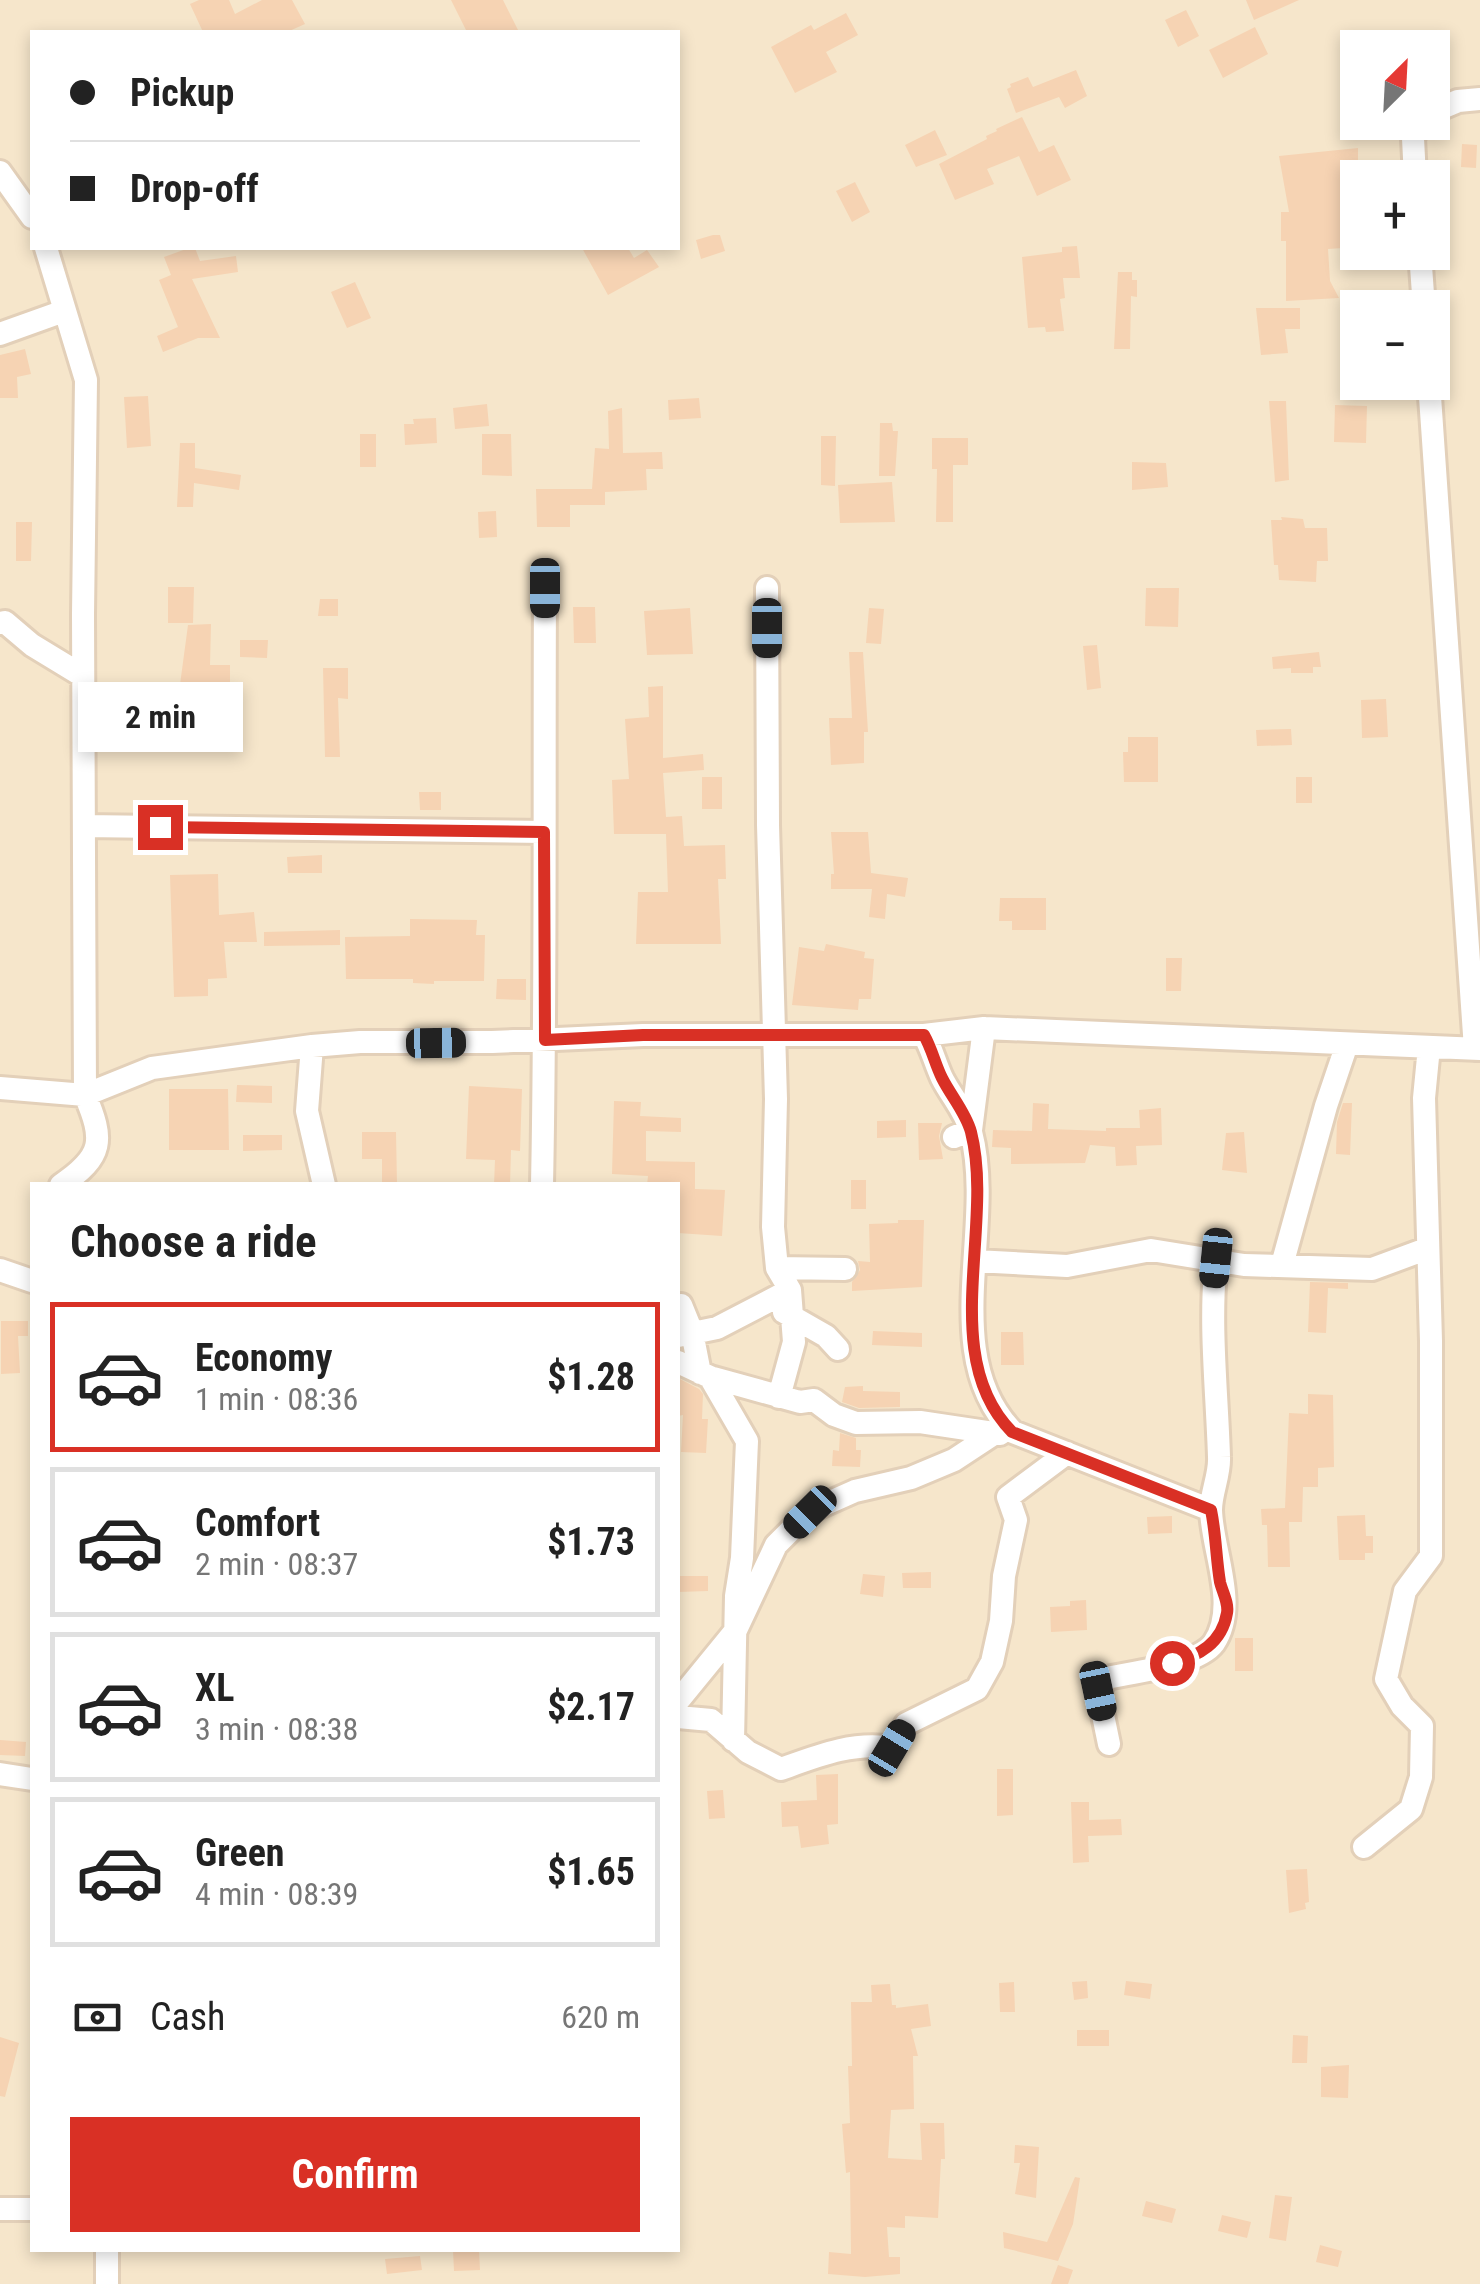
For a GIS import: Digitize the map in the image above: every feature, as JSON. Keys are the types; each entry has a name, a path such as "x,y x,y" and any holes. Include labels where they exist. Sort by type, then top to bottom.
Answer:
{"street":[{"path":"1450,104 1480,98"},
{"path":"0,172 30,214"},
{"path":"47,250 86,380 85,1095 99,1128 96,1151 79,1173 66,1182"},
{"path":"0,334 64,310"},
{"path":"0,1088 85,1095 152,1068 312,1046 629,1035 924,1035 984,1028 1477,1049 1430,400"},
{"path":"542,1182 545,588"},
{"path":"767,588 768,826 776,1099 772,1228 777,1268 790,1290 794,1342 779,1397"},
{"path":"0,623 6,622 32,645 83,676"},
{"path":"84,826 544,832"},
{"path":"962,1134 984,1028"},
{"path":"924,1035 974,1159 974,1346 978,1376 1002,1433"},
{"path":"1282,1266 1347,1044"},
{"path":"312,1046 306,1111 323,1182"},
{"path":"1364,1848 1411,1809 1421,1777 1422,1726 1402,1706 1386,1679 1406,1591 1430,1556 1431,1341 1424,1098 1430,1047"},
{"path":"975,1261 1066,1266 1151,1250 1216,1258 1244,1266 1372,1269 1426,1249"},
{"path":"1109,1744 1098,1691 1107,1678 1195,1658 1213,1644 1228,1611 1211,1510 1220,1463 1214,1314 1216,1258"},
{"path":"777,1268 845,1269"},
{"path":"0,1270 30,1280"},
{"path":"685,1334 717,1328 790,1290"},
{"path":"762,1302 826,1336 838,1349"},
{"path":"681,1305 685,1334 705,1375 747,1441 733,1740"},
{"path":"680,1363 705,1375 779,1397 800,1402 814,1400 834,1415 856,1422 920,1422 1002,1433 1066,1453 1211,1510"},
{"path":"680,1699 736,1630 776,1544 810,1512 854,1490 911,1478 1002,1433"},
{"path":"680,1717 711,1720 748,1752 781,1770 817,1756 870,1744 892,1748 906,1724 977,1689 992,1662 1001,1621 1004,1576 1016,1520 1008,1497 1066,1453"},
{"path":"0,1774 30,1779"},
{"path":"0,2209 30,2209"},
{"path":"107,2252 107,2284"}],"shaded area":[{"path":"0,0 1480,0 1480,2284 0,2284"}],"building":[{"path":"199,0 229,0 235,14 262,0 292,0 305,24 292,30 202,30 190,4"},
{"path":"451,0 503,0 518,30 466,30"},
{"path":"1246,0 1299,0 1254,20"},
{"path":"1186,10 1199,36 1178,47 1165,20"},
{"path":"846,13 858,35 826,52 837,72 795,93 771,47 811,25 814,30"},
{"path":"1255,27 1268,54 1223,78 1209,50"},
{"path":"1076,70 1087,96 1065,108 1059,97 1016,113 1007,89 1010,84 1028,77 1033,87"},
{"path":"1022,117 1039,152 1054,145 1071,180 1037,196 1019,156 987,169 994,184 955,200 939,164"},
{"path":"935,130 947,155 916,167 905,145"},
{"path":"1462,144 1477,145 1476,168 1461,167"},
{"path":"1358,148 1358,160 1340,160 1340,248 1328,249 1330,281 1339,298 1286,301 1286,241 1281,241 1281,212 1289,212 1279,156"},
{"path":"855,182 870,212 852,222 836,191"},
{"path":"720,235 725,251 701,259 696,240"},
{"path":"1077,246 1080,278 1063,278 1065,298 1060,299 1064,331 1028,328 1022,257"},
{"path":"183,250 196,250 200,261 236,256 238,272 192,279 220,338 198,338 163,352 157,336 178,327 159,280 171,275 164,257"},
{"path":"583,250 629,250 634,258 647,250 659,267 608,295"},
{"path":"1118,272 1132,272 1132,280 1137,280 1137,297 1131,296 1130,349 1114,349"},
{"path":"355,282 371,318 347,328 331,292"},
{"path":"1256,308 1300,308 1300,329 1285,329 1288,353 1261,355"},
{"path":"25,349 31,374 17,377 18,398 0,398 0,355"},
{"path":"148,396 151,446 127,448 124,397"},
{"path":"699,398 701,418 669,420 668,400"},
{"path":"1269,401 1286,401 1289,480 1275,482"},
{"path":"487,404 489,426 455,429 453,408"},
{"path":"1335,405 1367,406 1366,443 1334,442"},
{"path":"622,408 623,453 662,452 663,469 646,469 647,490 605,492 605,505 570,505 570,527 537,527 536,489 592,489 595,448 609,449 608,411"},
{"path":"436,418 437,443 405,445 404,424 414,424 413,419"},
{"path":"880,423 892,423 893,431 898,431 895,476 879,476"},
{"path":"360,434 376,434 376,467 360,467"},
{"path":"482,434 511,434 512,476 482,475"},
{"path":"821,436 836,436 835,486 821,485"},
{"path":"932,438 968,438 968,465 953,465 953,522 936,522 937,469 932,469"},
{"path":"180,443 195,443 195,468 241,475 239,490 194,483 193,507 177,507"},
{"path":"1132,462 1166,463 1168,487 1132,490"},
{"path":"892,482 895,522 840,523 838,485"},
{"path":"496,511 497,537 479,538 478,512"},
{"path":"1281,517 1303,519 1305,528 1327,528 1328,561 1317,561 1316,582 1279,580 1271,520 1282,520"},
{"path":"16,522 32,522 31,561 16,561"},
{"path":"168,587 194,587 193,623 168,623"},
{"path":"1146,588 1179,588 1178,627 1145,626"},
{"path":"320,599 338,599 338,616 318,616"},
{"path":"573,607 595,607 596,643 574,643"},
{"path":"690,608 693,654 647,655 644,611"},
{"path":"869,608 884,609 881,644 866,643"},
{"path":"211,624 210,665 230,665 230,688 215,688 216,723 201,724 200,690 179,692 188,625"},
{"path":"240,640 268,640 267,658 240,657"},
{"path":"1097,645 1101,688 1087,690 1083,646"},
{"path":"849,652 863,652 868,732 864,732 864,763 831,765 829,718 852,718"},
{"path":"1319,652 1321,667 1313,667 1313,673 1273,669 1272,657"},
{"path":"323,668 348,668 348,699 338,698 340,757 325,757"},
{"path":"663,686 663,758 703,754 704,770 663,773 666,817 682,816 684,846 725,845 726,879 718,879 721,944 636,944 638,892 668,892 666,834 614,834 612,780 629,779 625,719 649,717 648,687"},
{"path":"1386,699 1388,737 1362,738 1361,700"},
{"path":"1291,729 1292,745 1257,746 1256,730"},
{"path":"1128,737 1158,737 1158,782 1124,782 1123,752 1128,752"},
{"path":"702,777 722,777 722,809 702,809"},
{"path":"1296,777 1312,777 1312,803 1296,803"},
{"path":"419,792 441,792 441,810 420,810"},
{"path":"831,832 868,832 871,873 908,878 905,897 887,894 885,919 869,917 872,889 831,889"},
{"path":"322,855 322,873 288,873 287,857"},
{"path":"218,874 219,915 254,912 257,942 224,942 227,978 208,979 208,996 174,997 170,875"},
{"path":"1000,898 1046,898 1046,930 1012,930 1012,921 999,921"},
{"path":"410,919 477,920 476,935 485,935 484,981 434,984 413,983 413,979 346,979 345,937 410,936"},
{"path":"340,930 340,945 264,946 264,932"},
{"path":"826,944 865,952 864,958 874,959 871,999 859,999 858,1010 792,1005 799,947 824,951"},
{"path":"1166,958 1182,958 1181,991 1166,991"},
{"path":"497,979 526,979 526,1000 496,999"},
{"path":"237,1085 272,1086 272,1103 236,1102"},
{"path":"469,1086 522,1089 520,1151 511,1150 510,1182 494,1182 495,1160 466,1159"},
{"path":"169,1089 228,1089 229,1150 169,1150"},
{"path":"614,1101 641,1102 640,1116 681,1118 681,1132 646,1131 646,1161 695,1162 695,1189 725,1190 722,1236 680,1233 680,1182 647,1182 648,1176 612,1174"},
{"path":"1033,1103 1049,1104 1048,1129 1140,1128 1139,1110 1161,1108 1162,1145 1136,1146 1137,1165 1116,1166 1115,1147 1090,1145 1085,1163 1011,1164 1011,1148 992,1147 993,1130 1032,1131"},
{"path":"1343,1103 1352,1103 1350,1155 1336,1154 1337,1122"},
{"path":"906,1120 906,1137 877,1138 877,1121"},
{"path":"918,1123 942,1123 939,1136 943,1159 919,1160"},
{"path":"362,1132 396,1132 397,1182 382,1182 382,1159 362,1159"},
{"path":"1244,1132 1247,1173 1222,1170 1226,1133"},
{"path":"243,1135 282,1135 282,1150 243,1151"},
{"path":"851,1180 866,1180 866,1209 851,1209"},
{"path":"924,1220 922,1287 852,1291 852,1282 860,1270 858,1261 870,1262 869,1224"},
{"path":"1310,1282 1348,1283 1348,1289 1328,1288 1326,1333 1308,1332"},
{"path":"1,1321 28,1321 28,1336 18,1336 20,1373 1,1374"},
{"path":"873,1331 922,1333 922,1347 872,1345"},
{"path":"1001,1332 1023,1332 1024,1365 1001,1365"},
{"path":"680,1379 703,1394 702,1419 708,1419 706,1453 681,1452 683,1415 680,1416"},
{"path":"863,1386 863,1391 900,1392 900,1407 859,1408 842,1402 845,1387"},
{"path":"1308,1394 1333,1395 1334,1467 1318,1468 1318,1487 1303,1487 1302,1522 1289,1522 1290,1567 1268,1567 1267,1525 1262,1525 1261,1509 1285,1508 1289,1413 1308,1414"},
{"path":"840,1433 856,1438 856,1450 861,1450 860,1467 832,1466 833,1450 839,1451"},
{"path":"1365,1515 1366,1536 1373,1536 1373,1553 1365,1553 1365,1560 1339,1560 1337,1516"},
{"path":"1172,1516 1172,1533 1148,1534 1147,1517"},
{"path":"931,1572 931,1588 903,1588 902,1573"},
{"path":"863,1574 885,1576 883,1597 860,1594"},
{"path":"680,1576 708,1576 708,1591 680,1592"},
{"path":"1086,1600 1087,1630 1051,1632 1050,1607"},
{"path":"1235,1638 1253,1638 1253,1671 1235,1671"},
{"path":"0,1740 26,1742 25,1756 0,1755"},
{"path":"997,1769 1013,1769 1013,1815 997,1816"},
{"path":"838,1774 838,1824 827,1825 829,1844 801,1848 798,1826 782,1827 781,1802 817,1800 816,1775"},
{"path":"723,1790 725,1818 709,1819 707,1791"},
{"path":"1071,1802 1089,1802 1089,1820 1121,1819 1122,1835 1088,1836 1089,1862 1073,1863"},
{"path":"1307,1869 1309,1902 1305,1903 1306,1909 1289,1913 1286,1870"},
{"path":"1087,1981 1088,1998 1074,2000 1072,1982"},
{"path":"1126,1981 1152,1984 1150,1999 1124,1995"},
{"path":"1014,1982 1015,2012 1000,2012 999,1983"},
{"path":"890,1984 892,2005 896,2008 928,2004 931,2026 911,2029 918,2056 913,2056 914,2109 891,2110 888,2158 922,2160 920,2123 944,2123 945,2159 941,2159 938,2218 905,2216 905,2228 887,2227 889,2257 900,2257 900,2274 828,2274 829,2252 851,2254 850,2172 846,2173 842,2124 850,2123 851,2002 872,2002 871,1985"},
{"path":"1077,2030 1109,2030 1109,2046 1077,2046"},
{"path":"1293,2035 1308,2036 1307,2063 1292,2063"},
{"path":"0,2037 19,2043 5,2097 0,2096"},
{"path":"1349,2065 1348,2098 1321,2097 1321,2067"},
{"path":"1015,2145 1039,2147 1036,2198 1015,2194 1020,2163 1014,2163"},
{"path":"1075,2177 1080,2178 1073,2224 1058,2261 1004,2248 1003,2232 1047,2242"},
{"path":"1275,2195 1292,2197 1286,2241 1269,2238"},
{"path":"1146,2201 1176,2209 1172,2223 1142,2216"},
{"path":"1222,2215 1251,2222 1247,2238 1218,2231"},
{"path":"1320,2245 1342,2251 1338,2267 1316,2262"},
{"path":"453,2252 479,2252 480,2270 454,2271"},
{"path":"420,2256 422,2270 387,2274 385,2259"},
{"path":"1058,2265 1073,2270 1068,2284 1051,2284"}],"route":[{"path":"160,827 544,832 545,1040 643,1035 924,1035 971,1130 976,1209 974,1346 978,1376 995,1414 1012,1432 1211,1510 1228,1611 1213,1644 1195,1658 1172,1663"}]}
